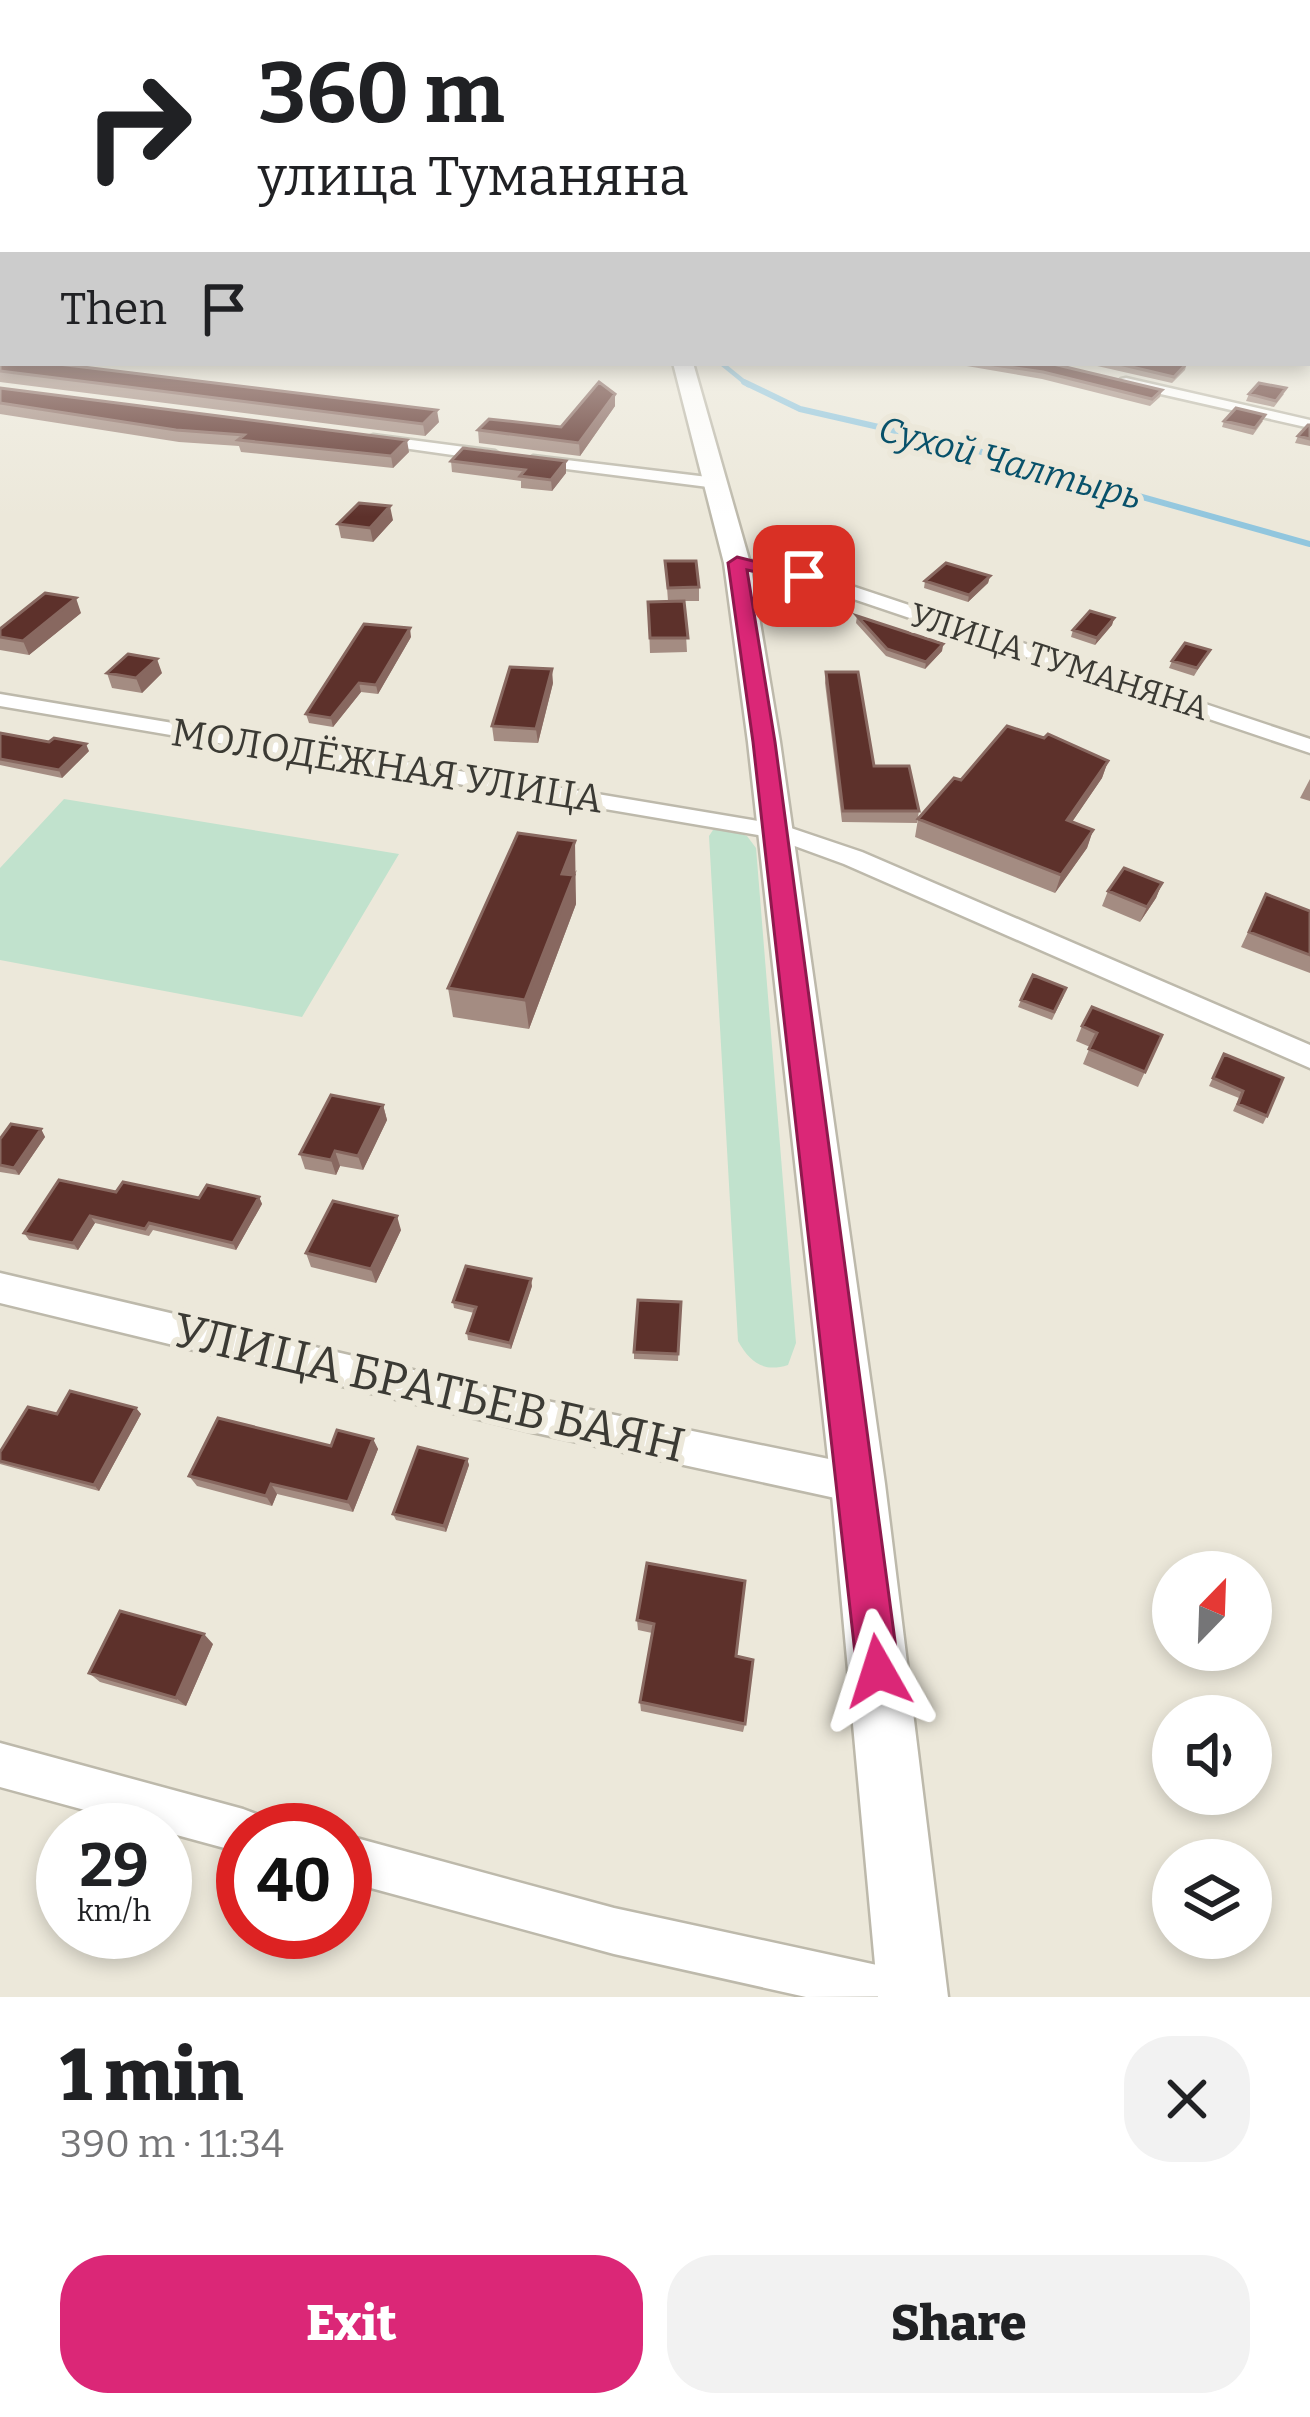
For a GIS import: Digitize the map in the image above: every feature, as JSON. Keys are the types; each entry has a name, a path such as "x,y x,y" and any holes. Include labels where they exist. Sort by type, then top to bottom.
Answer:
{"street":[{"path":"372,1865 614,1931 913,1997 859,1484 737,563 683,366"},
{"path":"1112,378 1310,424"},
{"path":"360,438 716,483"},
{"name":"УЛИЦА ТУМАНЯНА","path":"737,563 804,576 1310,746"},
{"name":"МОЛОДЁЖНАЯ УЛИЦА","path":"0,700 774,830 853,858 1310,1057"},
{"name":"УЛИЦА БРАТЬЕВ БАЯН","path":"0,1288 532,1414 859,1484"},
{"path":"0,1765 216,1824"}],"green space":[{"path":"64,799 399,854 302,1017 0,960 0,868"},
{"path":"713,830 747,836 756,848 796,1343 788,1365 771,1368 747,1355 738,1341 709,836"}],"building":[{"path":"0,366 75,366 437,410 423,424 0,371"},
{"path":"1002,366 1062,366 1162,390 1152,399"},
{"path":"1128,366 1184,366 1174,377"},
{"path":"599,382 615,394 579,443 478,430 489,419 561,427"},
{"path":"1259,383 1286,388 1276,401 1249,394"},
{"path":"0,388 407,440 391,456 238,440 244,435 176,430 0,403"},
{"path":"1236,408 1265,415 1255,428 1224,421"},
{"path":"1308,425 1310,439 1298,436"},
{"path":"463,448 566,461 551,480 520,476 525,470 451,461"},
{"path":"359,503 390,506 370,528 338,524"},
{"path":"665,561 696,561 699,587 668,588"},
{"path":"946,563 990,576 969,595 925,581"},
{"path":"45,593 76,598 23,641 0,637 0,629"},
{"path":"684,601 688,638 650,638 648,602"},
{"path":"1090,611 1114,618 1097,638 1073,630"},
{"path":"857,616 943,644 926,662 887,649"},
{"path":"364,624 410,628 376,685 359,683 331,718 306,714"},
{"path":"1185,643 1210,650 1197,668 1172,661"},
{"path":"128,654 157,659 136,678 107,673"},
{"path":"510,667 552,669 536,729 492,726"},
{"path":"826,672 858,672 874,766 909,766 919,811 843,811"},
{"path":"1007,726 1044,738 1048,734 1108,761 1067,820 1093,830 1061,875 918,819 954,778 961,780"},
{"path":"0,733 86,744 59,770 0,759"},
{"path":"518,833 575,841 562,874 574,875 525,1000 448,988"},
{"path":"1124,868 1162,883 1147,907 1108,891"},
{"path":"1266,894 1310,911 1310,955 1249,932"},
{"path":"1033,975 1066,988 1054,1012 1021,1000"},
{"path":"1092,1007 1162,1035 1145,1072 1089,1049 1097,1033 1082,1026"},
{"path":"1224,1054 1283,1078 1267,1116 1238,1104 1243,1091 1213,1078"},
{"path":"331,1095 383,1105 358,1156 335,1151 331,1160 300,1154"},
{"path":"11,1124 41,1129 14,1168 0,1165 0,1139"},
{"path":"59,1180 116,1192 123,1182 199,1198 207,1185 259,1197 233,1243 149,1223 145,1229 90,1216 73,1243 24,1233"},
{"path":"333,1201 397,1216 371,1269 306,1253"},
{"path":"466,1266 531,1279 510,1343 467,1333 476,1307 453,1302"},
{"path":"638,1300 681,1302 678,1354 634,1352"},
{"path":"70,1391 136,1408 94,1485 0,1461 0,1452 28,1407 57,1414"},
{"path":"218,1418 331,1446 337,1430 373,1439 348,1502 271,1484 266,1496 189,1476"},
{"path":"418,1447 467,1459 444,1526 393,1514"},
{"path":"647,1563 745,1581 736,1656 753,1660 745,1724 640,1702 654,1624 637,1620"},
{"path":"120,1611 204,1634 176,1698 89,1673"}],"waterway":[{"name":"Сухой Чалтырь","path":"725,366 745,382"},
{"name":"Сухой Чалтырь","path":"745,382 800,409 953,444 1310,544"},
{"name":"Сухой Чалтырь","path":"745,382 748,385"}],"route":[{"path":"804,576 737,563 859,1484 878,1671"}]}
